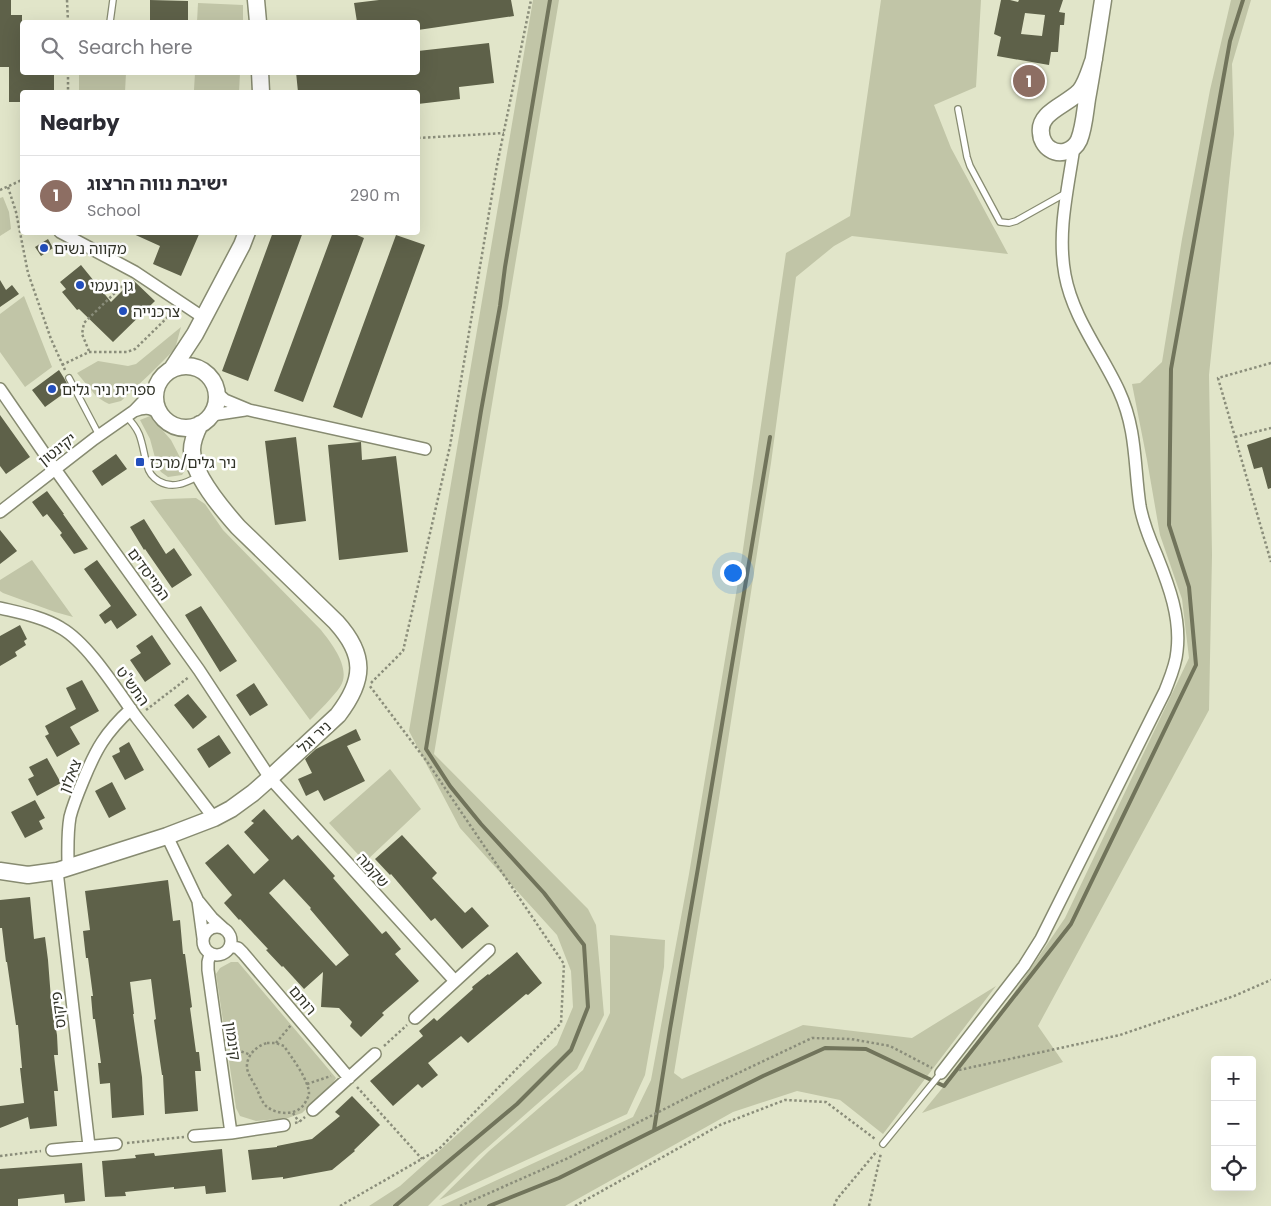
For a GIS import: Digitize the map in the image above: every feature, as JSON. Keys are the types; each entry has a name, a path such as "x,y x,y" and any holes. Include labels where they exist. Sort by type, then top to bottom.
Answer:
{"street":[{"path":"256,0 258,20"},
{"path":"1094,59 1084,86 1071,100 1050,113 1043,120 1040,127 1041,136 1045,145 1051,150 1066,152 1074,147 1079,140 1094,59 1103,0"},
{"path":"260,75 261,90"},
{"path":"941,1073 1024,966 1041,939 1165,691 1172,673 1177,651 1176,612 1170,589 1145,528 1140,508 1136,454 1126,409 1119,391 1079,318 1071,299 1065,276 1062,237 1063,218 1074,147"},
{"path":"66,235 135,272 204,318"},
{"path":"159,414 155,404 157,387 164,375 172,369 195,334 242,246 246,235"},
{"path":"195,334 194,356 202,370"},
{"path":"172,369 182,366 193,366 202,370 210,377 215,386 216,406 196,433 192,448 192,457 198,469"},
{"name":"יקינטון","path":"0,512 130,413 157,387"},
{"name":"המייסדים","path":"0,389 198,670 270,778"},
{"path":"216,392 225,400 249,410 425,449"},
{"path":"130,413 145,408 152,409 166,421 185,428 195,427 206,420 233,411 249,410"},
{"name":"ניר וגל","path":"0,871 28,875 63,869 167,836 214,818 230,809 270,778 338,715 354,691 358,669 357,655 347,634 226,514 206,485 173,425"},
{"name":"התש\"ט","path":"0,608 47,621 62,628 74,637 102,669 214,818"},
{"name":"צאלון","path":"63,869 68,844 70,817 98,748 116,723 134,713"},
{"name":"שקמה","path":"270,778 455,981"},
{"path":"167,836 198,901 231,937 230,946 224,954 210,954 204,947 198,901"},
{"name":"פיקוס","path":"63,869 89,1146"},
{"path":"203,938 212,928 217,927 225,930"},
{"name":"רותם","path":"230,946 238,948 243,953 347,1075"},
{"path":"415,1018 489,950"},
{"name":"קינמון","path":"210,954 208,970 230,1133"},
{"path":"313,1110 347,1075 375,1054"},
{"path":"194,1136 284,1125"},
{"path":"52,1150 116,1144"}],"lane":[{"path":"110,20 112,0"},
{"path":"958,109 970,166 1000,222 1009,223 1016,221 1067,193"},
{"path":"69,378 99,435"},
{"path":"130,413 139,433 149,472 154,479 171,486 180,484 198,469"},
{"path":"883,1144 941,1073"}],"path":[{"path":"67,0 68,20"},
{"path":"369,685 403,651 450,446 497,165 531,0"},
{"path":"68,75 68,90"},
{"path":"420,138 504,133"},
{"path":"0,190 20,181"},
{"path":"8,187 20,232"},
{"path":"21,235 28,273 50,339 69,378"},
{"path":"89,352 82,334 84,323 135,272"},
{"path":"62,365 89,352 128,352 134,349 183,304"},
{"path":"1271,363 1218,378 1271,562"},
{"path":"1235,437 1271,428"},
{"path":"134,713 198,670"},
{"path":"460,1206 566,1159 696,1093 812,1038 851,1039 890,1046 941,1073 1120,1035 1234,996 1271,980"},
{"path":"276,1044 298,1017"},
{"path":"375,1054 415,1018"},
{"path":"218,1043 251,1055"},
{"path":"267,1043 276,1044 284,1046 307,1084 309,1095 304,1105 293,1113 282,1113 272,1110 265,1105 247,1069 248,1060 260,1045 267,1043"},
{"path":"307,1084 347,1075 422,1159"},
{"path":"575,1206 720,1125 785,1100 826,1102 883,1144"},
{"path":"284,1125 298,1122 313,1110"},
{"path":"293,1113 298,1122"},
{"path":"116,1144 194,1136"},
{"path":"834,1206 837,1199 883,1144"},
{"path":"869,1206 883,1144"},
{"path":"0,1156 52,1150"}],"green space":[{"path":"533,0 559,0 434,754 588,909 596,925 604,1015 577,1069 479,1155 428,1206 369,1206 400,1186 557,1045 573,1007 571,971 557,935 460,828 409,731"},
{"path":"881,0 981,0 976,87 934,105 951,148 1008,254 852,236 834,246 796,277 771,463 674,1073 682,1079 803,1025 912,1038 996,986 883,1134 840,1100 797,1091 733,1112 565,1206 441,1206 633,1117 651,1080 689,874 740,570 786,253 850,216"},
{"path":"1231,0 1251,0 1232,64 1234,134 1209,375 1212,555 1209,710 1038,1026 1063,1062 922,1113 984,1037 1065,918 1189,658 1182,599 1160,535 1132,384 1140,383 1162,362 1182,239 1210,90"},
{"path":"198,3 243,5 243,20 197,20"},
{"path":"79,75 126,75 125,90 79,90"},
{"path":"195,75 240,75 239,90 194,90"},
{"path":"3,197 9,212 11,229 0,236 0,198"},
{"path":"24,296 52,367 25,387 0,352 0,314"},
{"path":"181,327 175,349 121,401 109,404 97,397 77,373 98,361 128,366 136,364"},
{"path":"150,416 171,440 186,469 182,475 168,477 161,472 157,465 150,439 140,420"},
{"path":"196,498 205,504 223,530 321,630 339,657 344,672 340,687 310,720 150,501"},
{"path":"32,560 73,617 0,591 0,580"},
{"path":"390,769 421,809 365,862 329,823"},
{"path":"610,935 665,940 664,967 645,1075 627,1114 439,1200 489,1151 583,1070 610,1013"},
{"path":"231,962 238,962 336,1078 302,1113 288,1118 256,1121 240,1116 236,1108 216,974 220,968"}],"building":[{"path":"0,0 11,0 11,15 22,15 22,20 20,20 20,75 54,75 54,90 20,90 20,102 9,102 9,67 0,67"},
{"path":"150,0 188,1 188,20 150,20"},
{"path":"379,0 511,0 514,16 420,30 420,20 357,20 354,3"},
{"path":"1001,0 1018,2 1019,0 1063,0 1059,12 1065,13 1064,25 1060,25 1058,52 1051,52 1049,65 997,56 1001,37 994,34","holes":["1025,13 1045,15 1042,36 1021,34"]},
{"path":"489,43 494,83 459,87 460,99 420,104 420,90 298,90 296,75 420,75 420,51"},
{"path":"136,235 199,235 181,276 153,264 160,246"},
{"path":"272,235 302,235 248,381 222,371"},
{"path":"332,235 357,235 364,238 303,402 274,391"},
{"path":"396,235 425,245 362,418 333,407"},
{"name":"מקווה נשים","path":"48,239 53,248 41,256 35,247"},
{"path":"81,265 111,302 133,280 155,301 113,342 79,309 77,310 62,292 66,289 60,282"},
{"path":"0,280 6,290 12,285 19,294 0,307"},
{"name":"ספרית ניר גלים","path":"59,370 70,389 45,407 32,390"},
{"path":"0,415 30,457 6,474 0,466"},
{"path":"296,437 306,521 275,525 265,441"},
{"path":"1271,437 1271,488 1268,489 1262,467 1254,469 1247,445"},
{"path":"361,442 362,460 396,456 408,552 339,560 328,445"},
{"path":"116,454 127,469 102,486 92,471"},
{"path":"47,491 88,549 74,554 60,535 62,533 47,514 43,517 32,502"},
{"path":"144,519 166,554 174,548 192,575 172,588 144,550 130,527"},
{"path":"0,530 17,551 0,564"},
{"path":"97,560 137,615 117,629 111,620 105,624 99,615 111,606 84,569"},
{"path":"201,606 237,661 220,672 185,615"},
{"path":"20,625 27,639 24,641 26,645 15,652 17,656 0,666 0,636"},
{"path":"152,635 171,664 145,682 130,660 141,653 136,646"},
{"path":"82,680 99,711 70,727 80,744 57,757 45,736 49,734 45,726 76,709 66,688"},
{"path":"254,683 268,705 250,716 236,695"},
{"path":"188,694 207,717 193,729 174,705"},
{"path":"356,729 361,740 347,746 365,781 324,801 318,790 306,796 298,779 312,773 305,759 316,749"},
{"path":"219,735 231,753 209,768 197,749"},
{"path":"129,742 144,770 125,780 112,756 120,752 119,748"},
{"path":"47,758 61,783 37,796 28,779 34,776 29,767"},
{"path":"112,782 126,809 109,818 95,791"},
{"path":"35,800 45,818 39,821 43,829 25,838 11,812"},
{"path":"264,809 292,840 298,835 335,876 333,878 382,934 386,931 401,949 395,954 419,981 382,1013 384,1015 361,1037 350,1026 352,1022 339,1008 321,1007 323,972 304,989 224,903 232,895 205,863 228,844 254,874 269,860 244,832 254,823 251,821","holes":["284,879 311,908 349,955 336,966 269,893"]},
{"path":"402,835 437,873 432,878 465,913 472,907 489,926 462,949 435,918 431,921 391,874 375,859"},
{"path":"168,880 173,921 180,920 196,1052 199,1052 201,1071 195,1071 198,1111 165,1114 163,1075 154,1020 156,1019 151,979 130,982 142,1077 144,1115 112,1118 110,1083 100,1084 98,1063 101,1063 95,1019 93,1019 91,996 93,996 83,931 90,930 85,891"},
{"path":"30,897 34,939 45,937 51,999 57,1035 58,1055 54,1055 58,1091 54,1091 57,1126 30,1129 28,1117 0,1128 0,1106 24,1103 18,1025 16,1025 2,928 0,928 0,900"},
{"path":"517,952 542,983 528,995 526,994 468,1043 461,1036 428,1063 438,1075 422,1088 418,1084 393,1106 370,1081 423,1036 419,1031 434,1018 437,1021 473,989 472,987"},
{"path":"352,1096 380,1125 355,1151 332,1170 283,1179 283,1177 252,1180 248,1150 277,1147 312,1139 340,1116 335,1112"},
{"path":"222,1149 226,1192 206,1194 205,1186 174,1189 174,1187 125,1192 126,1196 105,1197 102,1161 136,1158 135,1155 154,1153 155,1156"},
{"path":"82,1163 85,1201 65,1203 64,1194 18,1199 18,1206 0,1206 0,1169"}],"waterway":[{"path":"395,1206 517,1104 571,1050 588,1007 584,945 544,893 481,824 450,786 426,749 550,0"},
{"path":"489,1206 559,1178 763,1076 825,1048 866,1049 944,1086 1071,924 1196,665 1189,587 1169,525 1171,369 1230,41 1243,0"},
{"path":"654,1130 770,437"}],"place":[{"name":"ישיבת נווה הרצוג","path":"1029,81"},
{"name":"מקווה נשים","path":"44,248"},
{"name":"גן נעמי","path":"80,285"},
{"name":"צרכנייה","path":"123,311"},
{"name":"ספרית ניר גלים","path":"52,389"},
{"name":"ניר גלים/מרכז","path":"140,462"}]}
